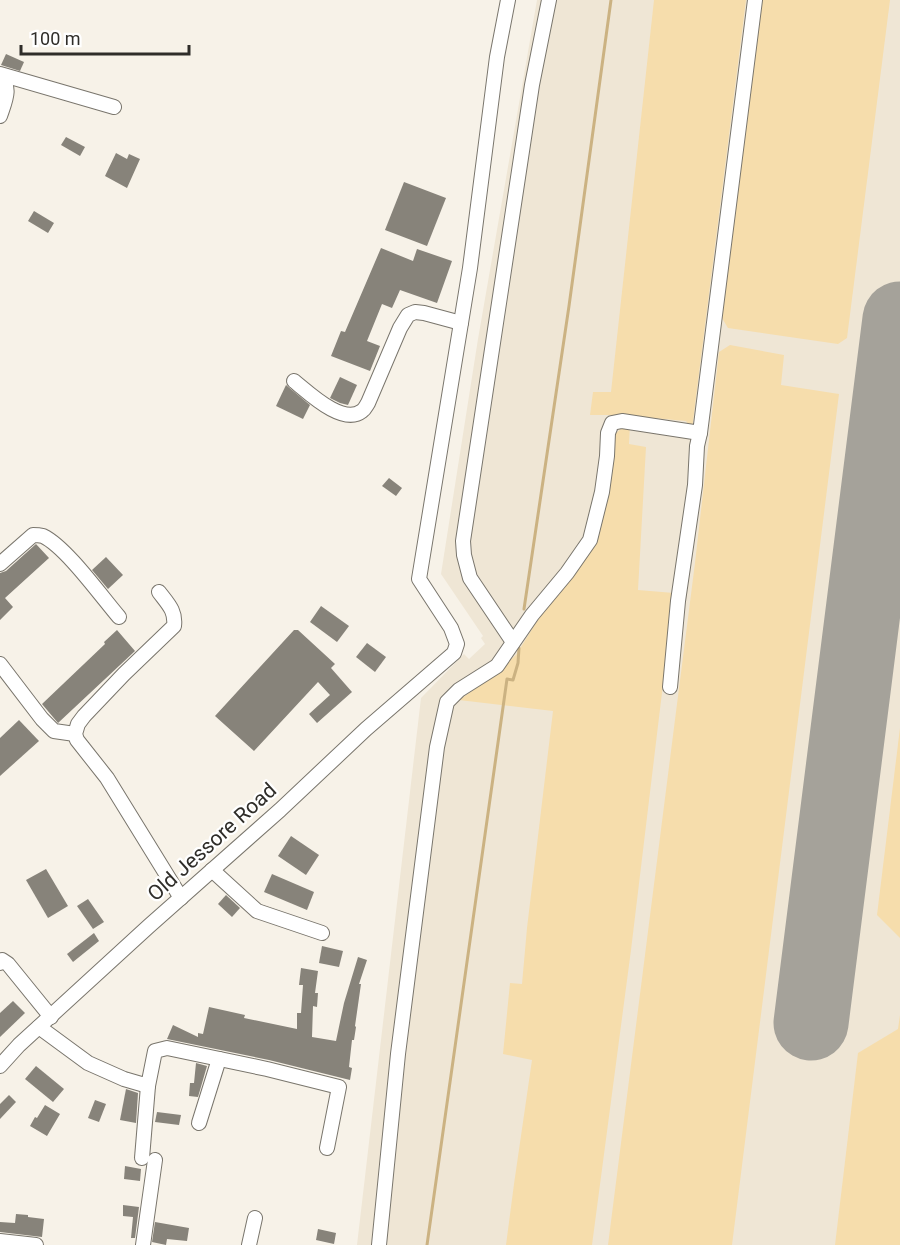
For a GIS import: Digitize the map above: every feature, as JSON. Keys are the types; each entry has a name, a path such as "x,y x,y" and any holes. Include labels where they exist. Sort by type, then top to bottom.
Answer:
{"street":[{"path":"294,381 331,410 354,415 362,411 368,403 400,328 408,315 415,312 424,313 461,323 495,67 508,0"},
{"path":"513,642 470,578 463,541 532,85 549,0"},
{"path":"670,687 678,601 695,485 697,446 755,0"},
{"path":"0,74 114,107"},
{"path":"0,74 6,81 7,90 0,116"},
{"name":"Old Jessore Road","path":"0,1066 366,729 454,653 457,644 451,628 419,579 461,323"},
{"path":"379,1245 398,1054 437,747 447,702 459,690 497,666 532,615 567,573 590,540 602,492 608,433 612,423 622,421 700,433"},
{"path":"4,559 33,535 41,535 70,559 118,617"},
{"path":"159,592 171,607 175,617 174,626 84,716 75,734 84,751 107,778 181,898"},
{"path":"0,664 42,719 54,731 75,734"},
{"path":"212,870 257,911 322,933"},
{"path":"0,963 2,960 8,964 51,1017"},
{"path":"39,1028 88,1063 124,1079 148,1086"},
{"path":"143,1245 149,1159 145,1112 156,1051 167,1047 339,1087 327,1148"},
{"path":"199,1123 219,1059"},
{"path":"249,1245 255,1218"},
{"path":"0,1241 36,1245"}],"shaded area":[{"path":"537,0 900,0 900,1245 357,1245 421,698 464,654 469,659 485,644 481,638 483,636 441,574 478,339"},
{"path":"654,0 746,0 692,429 686,421 620,415 590,415 593,392 611,392"},
{"path":"762,0 890,0 847,338 838,344 728,328 722,318"},
{"path":"730,345 784,355 781,385 839,394 732,1245 608,1245 695,563 719,352"},
{"path":"630,425 629,444 646,447 638,590 674,593 631,950 592,1245 506,1245 532,1060 503,1054 510,983 522,984 553,711 459,700 489,679 516,655 544,610 592,546 601,527 616,433"},
{"path":"900,728 900,938 877,915"},
{"path":"900,1015 900,1245 835,1245 858,1053 898,1029"}],"building":[{"path":"6,54 24,62 20,71 1,65"},
{"path":"66,137 85,147 80,156 61,145"},
{"path":"116,153 127,159 129,154 140,159 127,188 105,176"},
{"path":"404,182 446,198 427,246 385,230"},
{"path":"34,211 54,223 48,233 28,221"},
{"path":"381,248 413,261 417,249 452,261 437,303 400,290 392,308 382,304 367,341 380,346 370,371 331,356 341,331 345,332"},
{"path":"340,377 357,385 348,405 330,398"},
{"path":"286,385 310,405 303,419 276,406"},
{"path":"389,478 402,488 396,496 382,486"},
{"path":"36,544 49,558 5,598 13,607 0,620 0,573 6,571"},
{"path":"106,557 123,575 108,589 92,570"},
{"path":"321,606 349,626 337,642 310,622"},
{"path":"117,630 135,651 58,723 42,704"},
{"path":"294,630 298,630 335,664 331,668 352,692 317,723 309,714 330,695 318,682 254,751 215,716"},
{"path":"367,643 386,657 375,672 356,657"},
{"path":"19,720 39,741 0,776 0,738"},
{"path":"291,836 319,855 306,875 278,856"},
{"path":"46,869 68,906 48,918 26,880"},
{"path":"272,874 314,892 307,910 264,892"},
{"path":"226,895 240,908 232,917 218,904"},
{"path":"88,899 104,922 93,929 77,906"},
{"path":"94,933 99,941 73,962 67,954"},
{"path":"322,946 343,951 339,967 319,963"},
{"path":"358,957 367,960 359,984 361,984 356,1027 349,1067 352,1068 350,1080 269,1060 167,1039 173,1025 198,1037 198,1033 203,1034 209,1007 245,1015 244,1018 297,1029 297,1013 301,1013 303,985 299,985 301,968 318,971 315,993 318,993 317,1007 313,1006 312,1037 336,1041 344,1003"},
{"path":"13,1001 25,1013 0,1037 0,1013"},
{"path":"196,1063 207,1066 198,1097 189,1096 190,1083 194,1083"},
{"path":"36,1066 64,1089 53,1102 25,1079"},
{"path":"126,1089 138,1093 136,1123 120,1120"},
{"path":"9,1095 16,1102 0,1119 0,1104"},
{"path":"95,1100 106,1104 99,1122 88,1118"},
{"path":"45,1105 60,1114 47,1136 30,1126"},
{"path":"157,1112 181,1115 179,1125 155,1122"},
{"path":"125,1166 141,1169 140,1181 124,1179"},
{"path":"123,1205 139,1207 135,1238 131,1238 133,1217 123,1216"},
{"path":"16,1214 44,1219 42,1237 0,1232 0,1222 15,1223"},
{"path":"155,1222 189,1228 187,1241 167,1239 166,1245 152,1242"},
{"path":"318,1229 336,1233 334,1244 316,1240"}],"waterway":[{"path":"524,609 611,0"},
{"path":"427,1245 507,679 513,680 519,648"}],"taxiway":[{"path":"897,345 900,335"}],"runway":[{"path":"811,1023 900,319"}]}
